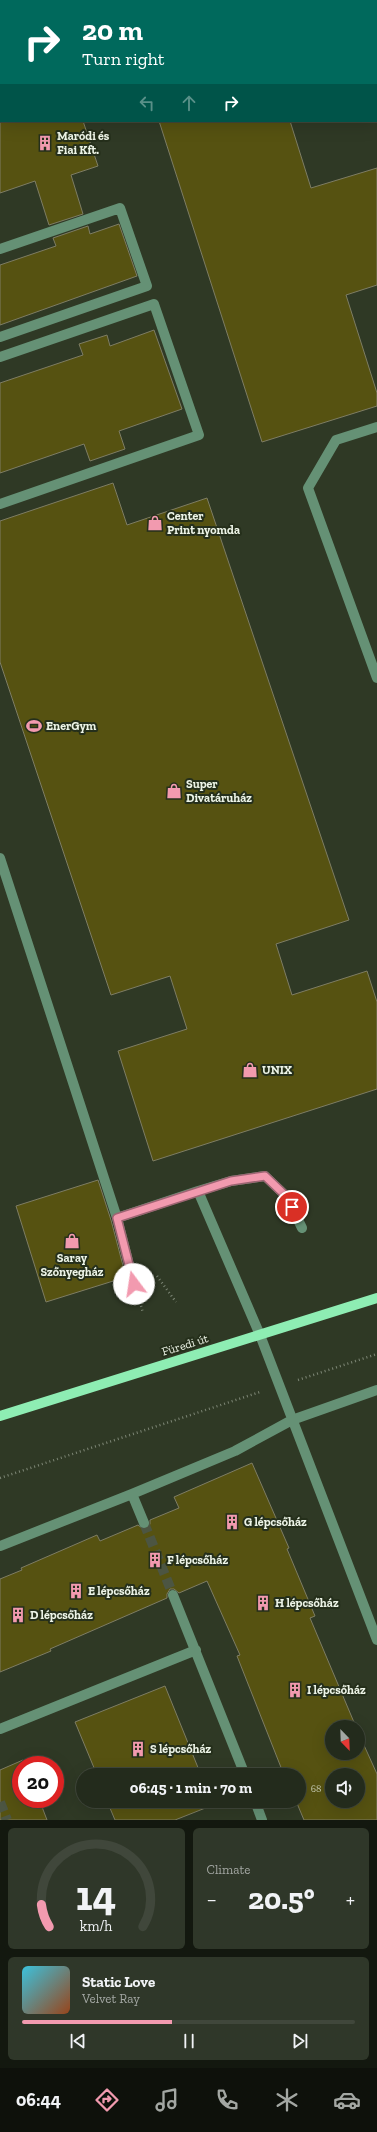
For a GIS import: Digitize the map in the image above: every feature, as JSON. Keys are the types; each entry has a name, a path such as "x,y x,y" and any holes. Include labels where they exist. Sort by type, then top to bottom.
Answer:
{"main road":[{"name":"Füredi út","path":"0,1416 260,1336 377,1298"}],"lane":[{"path":"0,249 120,208 148,286 0,336"},
{"path":"0,357 154,304 199,435 0,504"},
{"path":"377,426 336,440 308,488 377,678"},
{"path":"0,858 117,1218 134,1284"},
{"path":"117,1218 231,1181 265,1176 287,1197 302,1228"},
{"path":"198,1192 280,1386 377,1640"},
{"path":"0,1546 132,1494 235,1451 292,1420 377,1390"},
{"path":"132,1494 144,1523"},
{"path":"173,1596 242,1768"},
{"path":"0,1729 196,1650"},
{"path":"258,1808 262,1820"}],"path":[{"path":"157,1276 176,1302"},
{"path":"0,1478 377,1354"}],"building":[{"name":"Maródi és Fiai Kft.","path":"0,122 83,122 98,166 71,175 83,214 49,225 35,181 0,193"},
{"path":"159,122 290,122 311,188 377,168 377,285 346,295 377,393 377,406 262,442"},
{"path":"119,224 137,276 0,325 0,265 56,246 53,238 88,226 90,234"},
{"path":"154,330 182,409 119,431 125,449 90,461 84,444 0,473 0,383 83,355 79,344 107,335 110,346"},
{"name":"Super Divatáruház","path":"113,483 127,525 207,498 349,920 276,944 292,995 367,971 377,1002 377,1089 153,1161 118,1051 187,1029 170,976 111,995 0,662 0,521"},
{"name":"Saray Szőnyegház","path":"98,1180 111,1220 126,1277 46,1302 16,1206"},
{"path":"252,1463 289,1548 287,1549 315,1616 310,1618 353,1720 325,1720 325,1760 365,1760 365,1747 377,1774 377,1820 304,1820 299,1808 306,1808 306,1768 281,1768 237,1656 240,1655 207,1581 179,1593 174,1589 170,1589 167,1594 167,1598 50,1649 51,1651 0,1672 0,1579 22,1570 21,1568 97,1535 100,1541 138,1525 143,1529 147,1529 150,1524 150,1520 179,1508 174,1497"},
{"name":"S lépcsőház","path":"165,1686 198,1768 94,1768 75,1722"},
{"path":"12,1765 12,1808 42,1808 47,1820 0,1820 0,1770"},
{"path":"110,1808 205,1808 175,1820 115,1820"}],"tunnel":[{"path":"144,1523 173,1595"},
{"path":"0,1802 7,1820"}],"place":[{"name":"Maródi és Fiai Kft.","path":"45,143"},
{"name":"Center Print nyomda","path":"155,523"},
{"name":"EnerGym","path":"34,726"},
{"name":"Super Divatáruház","path":"174,791"},
{"name":"UNIX","path":"250,1070"},
{"name":"Saray Szőnyegház","path":"72,1241"},
{"name":"G lépcsőház","path":"232,1522"},
{"name":"F lépcsőház","path":"155,1560"},
{"name":"E lépcsőház","path":"76,1591"},
{"name":"H lépcsőház","path":"263,1603"},
{"name":"D lépcsőház","path":"18,1615"},
{"name":"I lépcsőház","path":"295,1690"},
{"name":"S lépcsőház","path":"138,1749"}],"route":[{"path":"134,1284 117,1218 231,1181 265,1176 287,1197 292,1207"}]}
